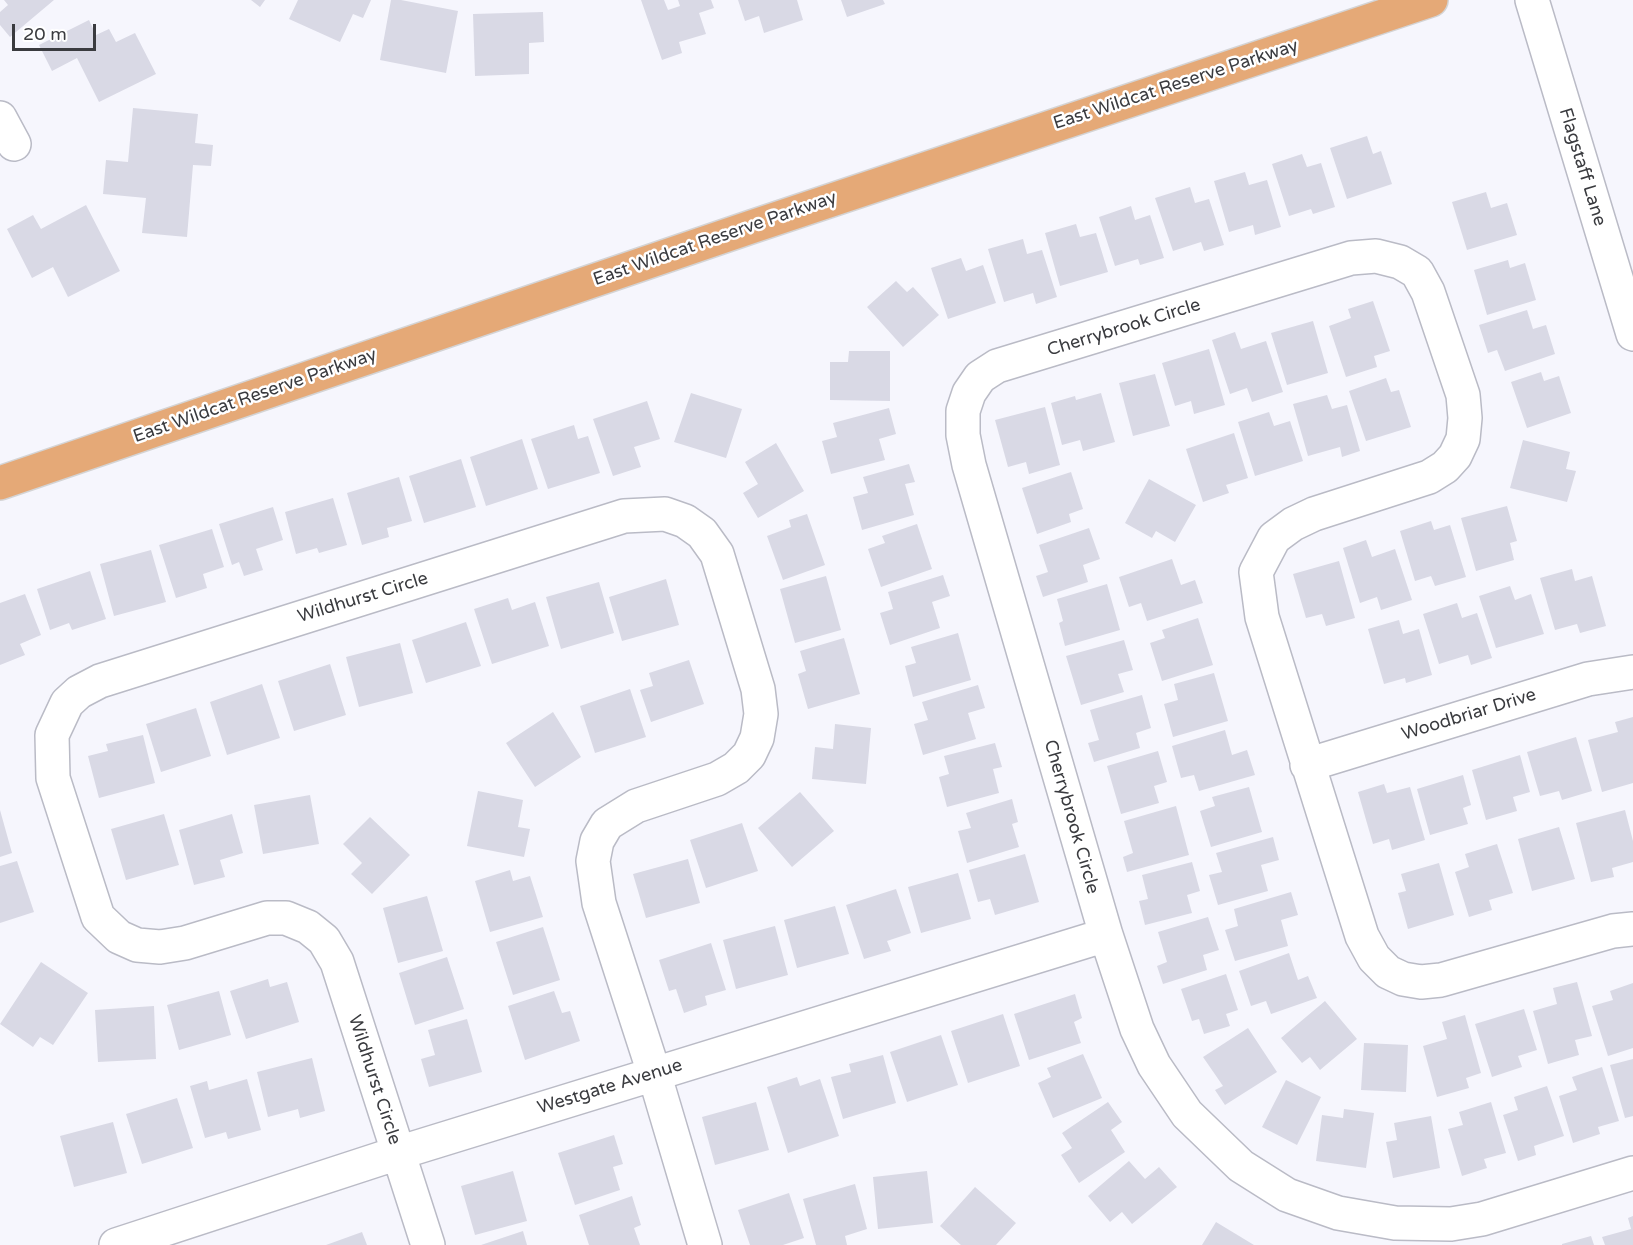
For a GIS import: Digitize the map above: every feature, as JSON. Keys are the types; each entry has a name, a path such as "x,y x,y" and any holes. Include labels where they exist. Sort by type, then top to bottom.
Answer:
{"main road":[{"name":"East Wildcat Reserve Parkway","path":"0,483 762,223 1431,0"}],"street":[{"name":"Flagstaff Lane","path":"1532,0 1633,334"},
{"name":"Cherrybrook Circle","path":"1633,929 1613,931 1441,980 1421,982 1403,979 1388,972 1374,958 1362,936 1262,617 1256,573 1275,538 1293,524 1314,514 1429,477 1445,467 1455,456 1463,439 1465,418 1463,395 1428,291 1417,272 1401,262 1376,256 1351,258 997,366 980,377 969,393 963,411 963,435 969,465 1106,935 1137,1029 1154,1065 1187,1114 1241,1166 1287,1195 1338,1214 1395,1223 1451,1224 1482,1219 1633,1173"},
{"name":"Wildhurst Circle","path":"428,1245 337,962 324,940 308,927 286,918 267,918 185,943 160,947 137,945 119,937 98,917 53,778 51,735 67,703 79,692 100,681 624,516 665,514 685,520 702,533 717,554 758,688 760,714 757,738 749,755 736,768 717,779 636,806 607,824 597,841 593,861 599,903 654,1073 705,1245"},
{"name":"Woodbriar Drive","path":"1307,765 1588,678 1633,672"},
{"name":"Westgate Avenue","path":"116,1245 398,1153 1106,935"}],"building":[{"path":"4,0 54,0 10,37 0,25 0,12 8,5"},
{"path":"251,0 265,0 260,7"},
{"path":"298,0 371,0 363,18 353,14 340,42 289,19"},
{"path":"391,0 458,11 446,73 380,60"},
{"path":"641,0 664,0 668,10 680,6 678,0 711,0 714,8 699,13 706,34 679,42 682,53 662,60"},
{"path":"738,0 797,0 803,20 764,33 759,16 745,21"},
{"path":"841,0 883,0 885,4 847,17"},
{"path":"543,12 544,42 529,43 529,74 475,76 473,14"},
{"path":"89,20 96,35 109,29 116,42 135,33 156,74 99,102 77,58 52,71 39,45"},
{"path":"133,108 198,114 195,143 213,145 211,166 193,165 187,237 142,233 146,198 103,194 106,160 128,162"},
{"path":"1367,136 1373,154 1381,151 1392,184 1347,199 1330,148"},
{"path":"1302,154 1307,167 1321,163 1335,207 1313,214 1311,209 1289,216 1272,164"},
{"path":"1245,172 1249,185 1267,180 1281,227 1255,235 1253,225 1229,232 1214,181"},
{"path":"1190,187 1195,203 1209,199 1224,245 1204,251 1201,242 1173,251 1155,198"},
{"path":"1486,192 1491,208 1507,203 1517,235 1467,250 1452,202"},
{"path":"86,205 120,271 68,297 53,267 32,278 7,229 33,215 41,229"},
{"path":"1131,206 1135,220 1150,215 1164,258 1140,265 1138,259 1115,266 1099,217"},
{"path":"1076,224 1080,237 1096,233 1108,272 1060,286 1045,233"},
{"path":"1023,239 1027,254 1042,250 1057,297 1036,304 1033,293 1004,302 988,249"},
{"path":"961,258 966,271 983,265 996,303 948,319 931,268"},
{"path":"1508,260 1510,268 1525,263 1536,300 1487,315 1474,270"},
{"path":"896,281 907,292 913,287 939,315 903,347 867,307"},
{"path":"1373,301 1390,351 1374,356 1377,367 1346,377 1329,326 1351,318 1348,309"},
{"path":"1527,310 1533,329 1546,325 1555,354 1505,371 1497,350 1488,353 1479,325"},
{"path":"1313,321 1328,373 1287,385 1271,333"},
{"path":"1235,332 1241,349 1266,341 1283,392 1252,402 1247,388 1230,394 1212,340"},
{"path":"1209,349 1225,405 1194,414 1191,401 1175,406 1162,363"},
{"path":"849,351 890,351 890,401 830,400 830,362 848,362"},
{"path":"1541,372 1544,381 1559,376 1571,413 1527,428 1511,382"},
{"path":"1155,374 1170,426 1133,436 1119,383"},
{"path":"1386,378 1391,392 1399,390 1411,427 1366,441 1349,391"},
{"path":"691,393 742,409 726,458 674,442"},
{"path":"1101,393 1115,442 1083,451 1080,440 1062,445 1051,403 1075,396 1076,400"},
{"path":"1327,395 1332,409 1347,405 1360,451 1342,457 1340,447 1308,456 1293,404"},
{"path":"647,401 660,439 634,447 641,467 613,476 593,419"},
{"path":"1045,407 1060,465 1029,474 1026,462 1008,467 995,420"},
{"path":"889,408 896,434 879,439 885,460 831,474 822,441 837,437 833,423"},
{"path":"1269,412 1274,426 1290,421 1303,461 1255,476 1238,422"},
{"path":"574,425 578,439 588,436 600,473 548,489 531,439"},
{"path":"1234,433 1248,478 1226,485 1229,493 1203,502 1186,449"},
{"path":"522,439 538,489 486,506 470,457"},
{"path":"1523,440 1570,452 1566,469 1576,471 1567,502 1510,488"},
{"path":"776,443 804,491 758,518 743,493 758,484 745,462"},
{"path":"461,459 476,507 424,523 409,476"},
{"path":"909,464 915,482 905,484 914,515 862,530 853,497 868,493 863,477"},
{"path":"1071,472 1083,509 1069,514 1071,522 1037,534 1022,488"},
{"path":"399,477 412,521 387,528 389,537 362,545 347,493"},
{"path":"1149,479 1196,505 1175,542 1156,531 1152,538 1125,523"},
{"path":"333,498 347,545 319,553 317,548 296,554 285,512"},
{"path":"1507,506 1517,541 1510,543 1514,560 1476,571 1461,518"},
{"path":"273,507 283,540 256,549 263,570 244,576 239,562 232,565 219,524"},
{"path":"807,514 825,565 783,580 767,536 791,527 789,520"},
{"path":"1431,521 1434,530 1450,525 1466,577 1435,586 1431,576 1415,581 1400,531"},
{"path":"917,524 932,569 881,587 868,549 885,543 882,536"},
{"path":"1089,528 1100,559 1083,565 1088,582 1043,597 1036,576 1048,572 1039,545"},
{"path":"212,529 224,567 203,574 207,588 176,598 159,545"},
{"path":"1366,540 1372,557 1395,549 1412,600 1381,610 1377,597 1360,603 1343,548"},
{"path":"151,550 166,602 114,616 100,564"},
{"path":"1172,559 1181,585 1195,580 1203,603 1147,621 1141,603 1129,607 1119,577"},
{"path":"1339,561 1355,618 1326,626 1322,614 1306,618 1293,574"},
{"path":"1572,569 1575,581 1592,576 1606,626 1580,633 1577,624 1555,630 1540,578"},
{"path":"90,571 106,619 72,630 69,623 50,630 37,589"},
{"path":"943,575 950,596 932,602 940,628 890,645 880,613 893,609 888,592"},
{"path":"826,576 841,630 795,643 780,589"},
{"path":"666,579 679,625 622,641 609,597"},
{"path":"599,582 614,633 561,649 546,597"},
{"path":"1107,584 1120,630 1065,646 1059,623 1063,621 1057,599"},
{"path":"1510,586 1515,600 1531,594 1544,634 1496,648 1479,596"},
{"path":"25,594 41,635 20,644 25,655 0,665 0,603"},
{"path":"508,598 512,610 535,602 549,646 492,664 474,609"},
{"path":"1457,603 1462,618 1477,613 1492,658 1471,665 1468,655 1439,664 1423,614"},
{"path":"1198,618 1213,665 1162,681 1150,643 1165,638 1162,630"},
{"path":"1399,620 1403,634 1419,629 1432,675 1406,683 1405,678 1384,684 1368,629"},
{"path":"466,622 481,666 426,683 412,640"},
{"path":"958,633 971,680 913,697 905,666 916,663 911,647"},
{"path":"844,638 860,694 808,709 798,674 806,671 800,651"},
{"path":"1124,640 1133,670 1118,674 1124,692 1081,705 1066,656"},
{"path":"400,643 413,693 359,707 346,657"},
{"path":"689,660 704,704 651,722 640,690 653,686 649,673"},
{"path":"330,664 346,715 294,731 278,681"},
{"path":"1214,673 1228,721 1173,737 1164,704 1178,700 1174,684"},
{"path":"262,684 280,738 227,755 210,702"},
{"path":"978,685 985,708 968,713 976,739 923,755 914,724 928,720 922,702"},
{"path":"630,689 646,737 595,753 580,706"},
{"path":"1142,695 1151,728 1136,733 1140,748 1094,762 1088,743 1099,740 1090,710"},
{"path":"196,708 211,756 161,772 146,724"},
{"path":"553,712 581,757 535,787 506,743"},
{"path":"1633,717 1633,783 1602,792 1588,740 1618,732 1615,722"},
{"path":"835,724 871,728 866,784 812,779 815,747 833,749"},
{"path":"1225,730 1232,755 1247,750 1255,775 1199,791 1194,775 1181,778 1172,746"},
{"path":"143,735 155,783 99,798 88,756 108,751 106,744"},
{"path":"1576,737 1592,791 1562,800 1559,791 1540,796 1527,752"},
{"path":"995,743 1002,767 993,769 999,793 947,807 939,777 949,774 944,756"},
{"path":"1158,751 1167,782 1154,786 1159,803 1121,814 1107,766"},
{"path":"1520,755 1530,792 1513,797 1517,811 1486,820 1472,770"},
{"path":"1463,775 1471,805 1463,808 1468,824 1430,835 1417,789"},
{"path":"1384,784 1387,793 1410,787 1425,840 1392,850 1389,839 1373,844 1358,792"},
{"path":"1249,787 1262,832 1211,847 1200,811 1215,806 1212,797"},
{"path":"478,791 523,800 518,827 530,829 524,857 467,846"},
{"path":"800,792 834,831 792,867 758,828"},
{"path":"310,795 319,844 263,854 254,805"},
{"path":"1012,799 1018,822 1012,824 1019,847 967,863 958,831 971,828 966,813"},
{"path":"1176,806 1189,855 1127,872 1123,857 1133,853 1124,821"},
{"path":"0,810 12,853 0,857"},
{"path":"1625,810 1633,841 1633,862 1612,868 1614,877 1591,882 1576,823"},
{"path":"164,814 179,865 126,880 111,829"},
{"path":"232,814 243,853 220,860 225,877 194,885 179,830"},
{"path":"370,817 410,855 372,894 351,874 362,863 343,844"},
{"path":"742,823 758,871 706,888 690,840"},
{"path":"1559,827 1575,879 1532,891 1518,839"},
{"path":"1273,837 1279,860 1261,865 1268,891 1218,905 1209,875 1222,872 1216,853"},
{"path":"1497,844 1513,893 1489,900 1492,910 1469,917 1455,872 1469,867 1465,854"},
{"path":"1025,854 1039,902 995,915 990,899 978,902 969,870"},
{"path":"688,859 700,903 646,918 633,874"},
{"path":"17,861 34,912 0,923 0,866"},
{"path":"1192,862 1200,891 1187,895 1192,913 1145,925 1139,901 1148,899 1142,875"},
{"path":"1439,863 1454,915 1408,929 1398,893 1406,891 1401,874"},
{"path":"510,870 513,881 530,876 543,917 490,932 475,881"},
{"path":"958,873 971,919 921,933 908,887"},
{"path":"896,889 911,933 887,941 891,951 864,959 846,905"},
{"path":"1291,892 1298,915 1281,920 1288,946 1235,961 1225,930 1238,926 1234,909"},
{"path":"427,896 443,951 398,963 383,908"},
{"path":"835,906 849,954 797,968 784,920"},
{"path":"1208,917 1219,950 1203,955 1207,970 1163,984 1157,966 1167,962 1158,932"},
{"path":"775,926 788,975 736,989 723,940"},
{"path":"543,927 560,980 513,995 496,942"},
{"path":"711,943 726,990 705,996 707,1005 684,1013 676,989 669,991 659,960"},
{"path":"1289,953 1298,980 1308,976 1317,998 1271,1014 1266,1001 1251,1006 1239,971"},
{"path":"447,957 464,1009 415,1025 399,973"},
{"path":"41,962 88,993 53,1045 40,1037 33,1047 0,1024"},
{"path":"1226,974 1238,1010 1226,1014 1230,1026 1204,1034 1199,1019 1192,1021 1181,989"},
{"path":"268,979 270,987 287,982 299,1022 246,1039 230,991"},
{"path":"1577,982 1592,1036 1575,1040 1579,1055 1548,1064 1533,1011 1557,1004 1553,988"},
{"path":"1633,983 1633,1048 1608,1056 1592,1006 1613,1000 1610,991"},
{"path":"219,991 231,1035 179,1050 167,1005"},
{"path":"554,991 562,1013 570,1011 580,1041 525,1060 508,1006"},
{"path":"1075,994 1082,1018 1074,1022 1081,1043 1029,1060 1014,1014"},
{"path":"1325,1001 1357,1039 1320,1070 1310,1057 1302,1063 1281,1038"},
{"path":"154,1006 156,1059 98,1062 95,1010"},
{"path":"1524,1009 1537,1050 1518,1056 1522,1067 1492,1077 1475,1024"},
{"path":"1003,1014 1020,1066 968,1083 951,1031"},
{"path":"1465,1015 1481,1073 1466,1078 1469,1088 1437,1097 1423,1046 1447,1039 1442,1022"},
{"path":"467,1019 482,1072 429,1087 421,1059 435,1055 428,1030"},
{"path":"1248,1028 1277,1072 1225,1105 1215,1090 1223,1086 1203,1057"},
{"path":"941,1035 958,1085 907,1102 890,1052"},
{"path":"1364,1043 1408,1045 1406,1092 1361,1090"},
{"path":"1083,1054 1102,1098 1053,1118 1038,1083 1051,1077 1047,1068"},
{"path":"883,1055 896,1103 843,1119 831,1077 851,1072 849,1064"},
{"path":"312,1058 325,1111 300,1118 298,1109 268,1117 257,1072"},
{"path":"1633,1059 1633,1116 1625,1118 1610,1065"},
{"path":"1602,1067 1619,1121 1598,1127 1600,1134 1573,1143 1559,1096 1577,1090 1572,1077"},
{"path":"797,1077 800,1086 820,1079 839,1136 788,1153 767,1087"},
{"path":"247,1079 261,1130 228,1139 226,1132 205,1138 190,1086 207,1081 209,1090"},
{"path":"1286,1080 1321,1097 1297,1145 1262,1127"},
{"path":"1547,1086 1564,1136 1534,1146 1536,1155 1518,1161 1503,1115 1518,1110 1514,1097"},
{"path":"177,1098 193,1148 142,1164 126,1114"},
{"path":"756,1102 769,1150 715,1165 702,1117"},
{"path":"1108,1102 1122,1122 1111,1130 1125,1152 1079,1183 1061,1155 1072,1148 1062,1133"},
{"path":"1491,1102 1506,1153 1484,1159 1487,1168 1462,1176 1448,1129 1463,1125 1459,1112"},
{"path":"1344,1109 1374,1113 1366,1168 1316,1161 1322,1115 1343,1118"},
{"path":"1431,1116 1440,1168 1393,1178 1386,1142 1397,1140 1394,1123"},
{"path":"113,1122 127,1173 74,1187 60,1136"},
{"path":"614,1135 623,1164 613,1167 620,1190 575,1205 558,1153"},
{"path":"1129,1161 1145,1179 1159,1167 1177,1187 1132,1224 1122,1212 1110,1222 1088,1196"},
{"path":"513,1171 527,1221 475,1235 461,1186"},
{"path":"927,1171 933,1223 878,1229 873,1177"},
{"path":"855,1184 867,1229 845,1236 847,1245 816,1245 803,1199"},
{"path":"975,1187 1016,1223 996,1245 961,1245 940,1226"},
{"path":"789,1193 804,1238 783,1245 750,1245 738,1210"},
{"path":"632,1196 641,1225 634,1228 640,1245 589,1245 579,1215"},
{"path":"1633,1216 1633,1245 1605,1245 1602,1237 1631,1229 1628,1218"},
{"path":"1216,1222 1254,1245 1202,1245"},
{"path":"523,1231 527,1245 481,1245"},
{"path":"362,1232 367,1245 326,1245"},
{"path":"1591,1236 1594,1245 1562,1245 1562,1244"}]}
